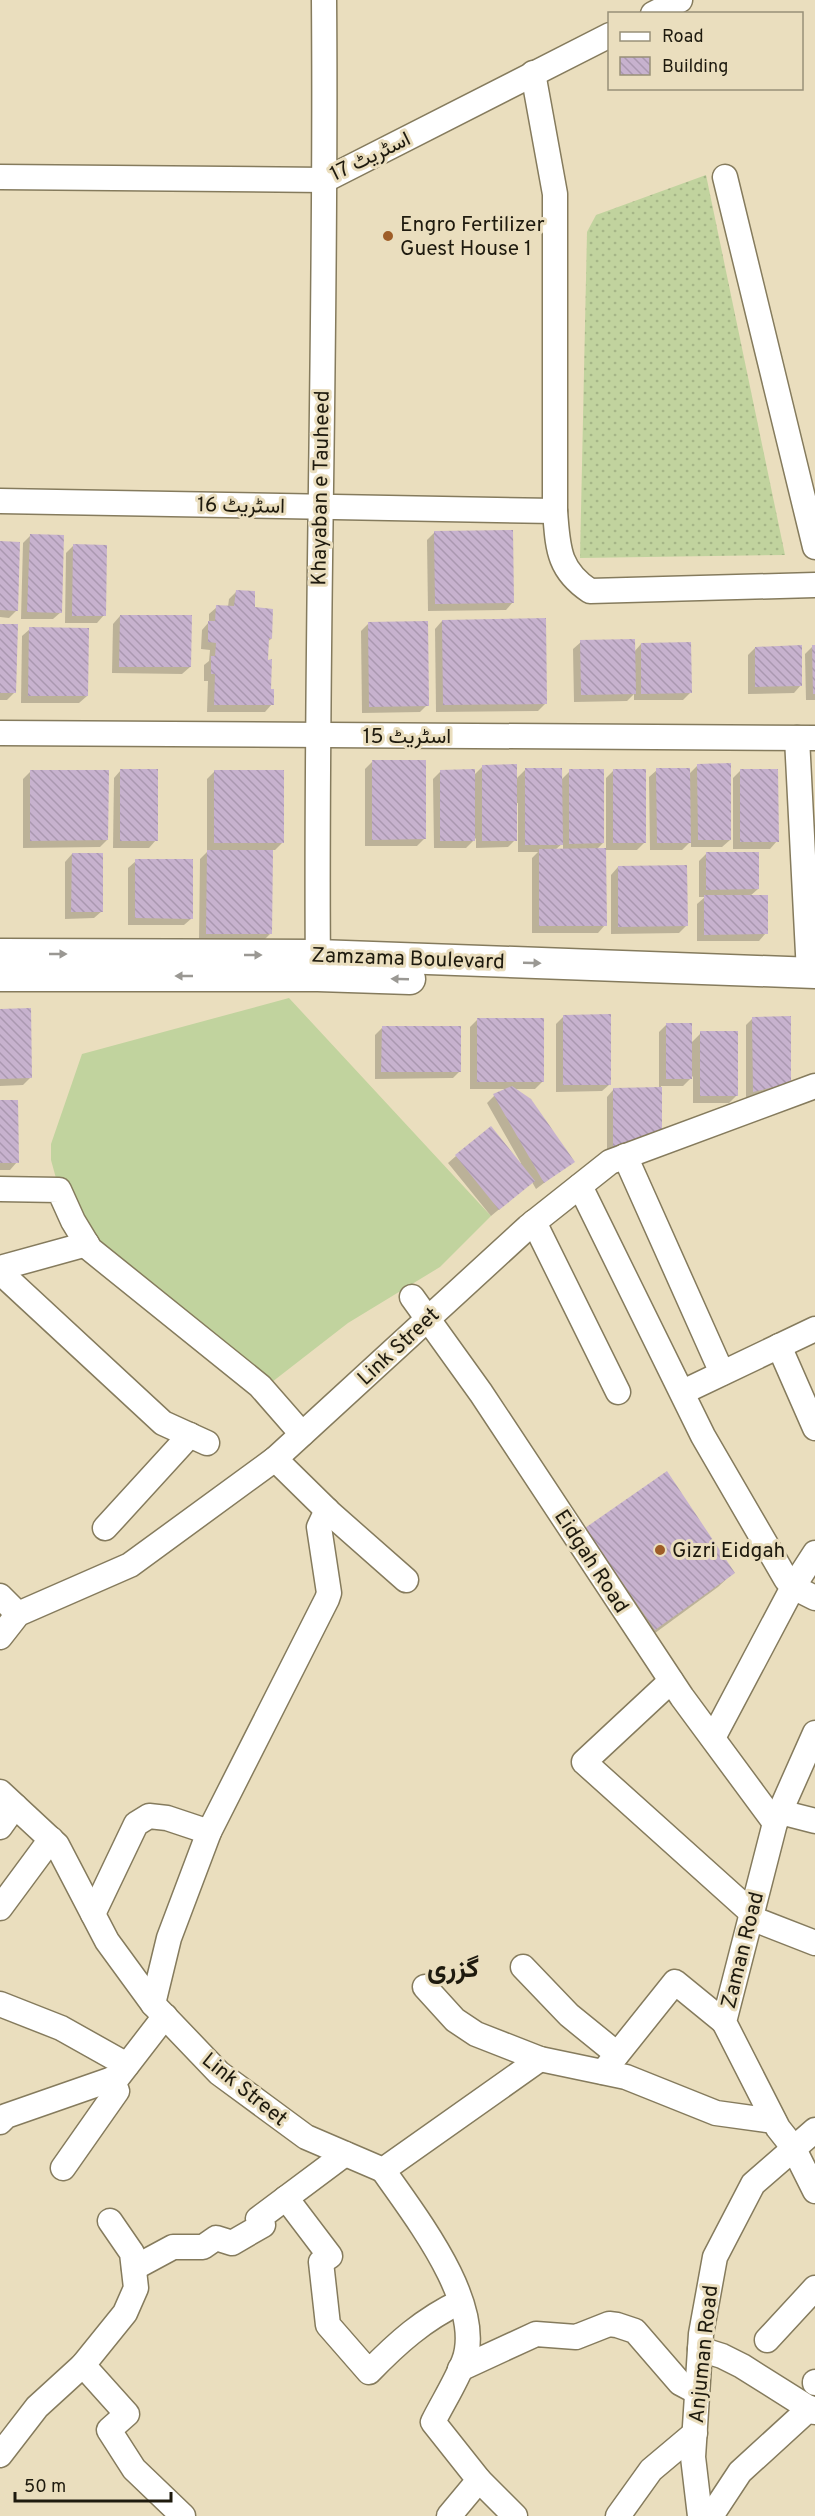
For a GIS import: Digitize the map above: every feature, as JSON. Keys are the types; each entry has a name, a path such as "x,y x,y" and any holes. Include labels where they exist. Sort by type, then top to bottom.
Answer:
{"main road":[{"name":"Zamzama Boulevard","path":"0,954 813,979"},
{"name":"Zamzama Boulevard","path":"0,976 318,965"}],"street":[{"name":"Khayaban e Tauheed","path":"318,965 317,735 325,180 324,0"},
{"path":"657,12 680,0"},
{"name":"اسٹریٹ 17","path":"0,177 325,180 608,36"},
{"path":"533,74 555,194 555,511 559,555 579,583 590,591 815,585"},
{"path":"725,177 815,547"},
{"name":"اسٹریٹ 16","path":"0,501 555,511"},
{"name":"اسٹریٹ 15","path":"0,733 806,738"},
{"path":"806,738 813,979"},
{"name":"Link Street","path":"0,1637 18,1614 130,1565 275,1459 534,1222 610,1162 815,1086"},
{"path":"625,1156 722,1373"},
{"path":"580,1186 703,1436 786,1580 793,1587 815,1598"},
{"path":"0,1189 59,1190 73,1221 90,1249 260,1386 302,1434"},
{"path":"534,1222 618,1392"},
{"path":"0,1270 87,1244"},
{"path":"0,1270 163,1423 198,1439 105,1528"},
{"name":"Eidgah Road","path":"412,1297 481,1393 671,1681 713,1738 778,1817"},
{"path":"683,1392 815,1329"},
{"path":"779,1346 815,1428"},
{"path":"275,1459 327,1510 406,1580"},
{"path":"63,2168 117,2091 120,2072 159,2010 169,1938 209,1832 327,1599 329,1593 319,1527 327,1510"},
{"path":"713,1738 793,1587 815,1553"},
{"path":"0,1596 18,1614"},
{"path":"671,1681 584,1762 751,1916 815,1943"},
{"name":"Zaman Road","path":"815,1733 778,1817 724,2022 774,2121 793,2147 815,2191"},
{"path":"0,1827 7,1799"},
{"name":"Link Street","path":"7,1799 57,1845 107,1941 159,2010 219,2073 306,2137 383,2170"},
{"path":"93,1914 136,1824 149,1816 167,1818 209,1832"},
{"path":"778,1817 815,1821"},
{"path":"0,1908 51,1839"},
{"path":"523,1967 569,2015 610,2063 626,2077 716,2113 774,2121"},
{"path":"610,2063 675,1982 724,2022"},
{"path":"424,1987 455,2020 476,2034 540,2059 610,2063"},
{"path":"0,2004 62,2028 120,2072"},
{"path":"515,2516 479,2480 433,2422 465,2360 469,2323 439,2251 383,2170 540,2059"},
{"path":"0,2122 6,2116 120,2072"},
{"name":"Anjuman Road","path":"700,2516 693,2457 700,2349 716,2257 753,2184 815,2130"},
{"path":"134,2268 173,2247 203,2247 216,2238 232,2243 263,2225 258,2220 345,2154"},
{"path":"286,2198 330,2256 321,2262 328,2325 369,2372 400,2340 436,2314 460,2302"},
{"path":"0,2455 37,2407 83,2365 125,2313 136,2288 132,2253 110,2221"},
{"path":"767,2340 815,2288"},
{"path":"460,2368 536,2334 576,2337 609,2324 635,2331 680,2383 698,2392"},
{"path":"700,2349 742,2366 813,2410 740,2472 711,2516"},
{"path":"83,2365 127,2414 109,2430 134,2469 183,2516"},
{"path":"618,2516 651,2470 695,2433"},
{"path":"449,2516 479,2480"}],"green space":[{"path":"706,175 785,555 580,558 587,232 596,215"},
{"path":"289,998 491,1216 440,1267 348,1323 263,1389 90,1249 62,1200 51,1160 51,1144 82,1054"}],"building":[{"path":"513,530 514,603 435,604 434,531"},
{"path":"30,534 64,535 62,613 27,612"},
{"path":"0,541 20,542 18,611 0,610"},
{"path":"73,544 107,545 106,616 72,616"},
{"path":"236,590 255,591 255,607 273,609 272,639 269,638 268,660 272,659 271,689 274,689 274,705 214,705 215,674 211,674 211,656 215,656 216,643 208,642 208,621 215,621 216,605 234,606"},
{"path":"120,615 192,615 191,667 119,667"},
{"path":"546,618 547,704 443,705 442,620"},
{"path":"428,621 429,706 369,707 368,622"},
{"path":"0,624 18,624 16,693 0,693"},
{"path":"29,627 89,628 88,696 28,696"},
{"path":"635,639 636,694 581,695 580,640"},
{"path":"691,642 692,693 641,694 641,643"},
{"path":"802,645 802,686 755,687 755,647"},
{"path":"812,645 815,645 815,694 813,694"},
{"path":"372,760 426,760 426,839 372,840"},
{"path":"731,763 731,840 698,840 697,764"},
{"path":"517,764 517,841 482,841 482,765"},
{"path":"525,768 562,768 563,845 525,845"},
{"path":"656,768 690,768 691,843 657,843"},
{"path":"120,769 158,769 158,841 120,841"},
{"path":"475,769 475,841 440,841 440,770"},
{"path":"569,769 604,769 604,843 569,844"},
{"path":"613,769 646,769 646,843 613,843"},
{"path":"740,769 778,769 779,842 740,842"},
{"path":"30,770 109,770 108,840 30,841"},
{"path":"214,770 284,770 284,843 214,843"},
{"path":"606,848 607,926 539,926 539,849"},
{"path":"207,850 273,850 272,934 206,934"},
{"path":"706,852 759,852 759,889 706,890"},
{"path":"72,853 103,853 103,912 71,912"},
{"path":"135,859 193,859 193,919 135,918"},
{"path":"687,865 688,926 618,927 618,866"},
{"path":"704,895 768,895 768,934 704,935"},
{"path":"31,1008 32,1078 0,1079 0,1009"},
{"path":"611,1014 611,1085 563,1085 563,1015"},
{"path":"791,1016 791,1083 753,1092 752,1017"},
{"path":"477,1018 544,1018 544,1082 477,1082"},
{"path":"666,1023 692,1023 692,1079 666,1079"},
{"path":"382,1026 461,1026 461,1072 381,1072"},
{"path":"700,1031 738,1031 738,1096 700,1096"},
{"path":"512,1086 531,1099 575,1162 544,1183 493,1094"},
{"path":"662,1087 662,1146 613,1146 613,1088"},
{"path":"0,1100 18,1100 19,1163 0,1163"},
{"path":"491,1126 535,1181 499,1210 455,1155"},
{"name":"Gizri Eidgah","path":"667,1471 735,1573 655,1630 585,1528"}],"place":[{"name":"Engro Fertilizer Guest House 1","path":"388,236"},
{"name":"Gizri Eidgah","path":"660,1550"}],"district":[{"name":"گزری","path":"453,1968"}]}
